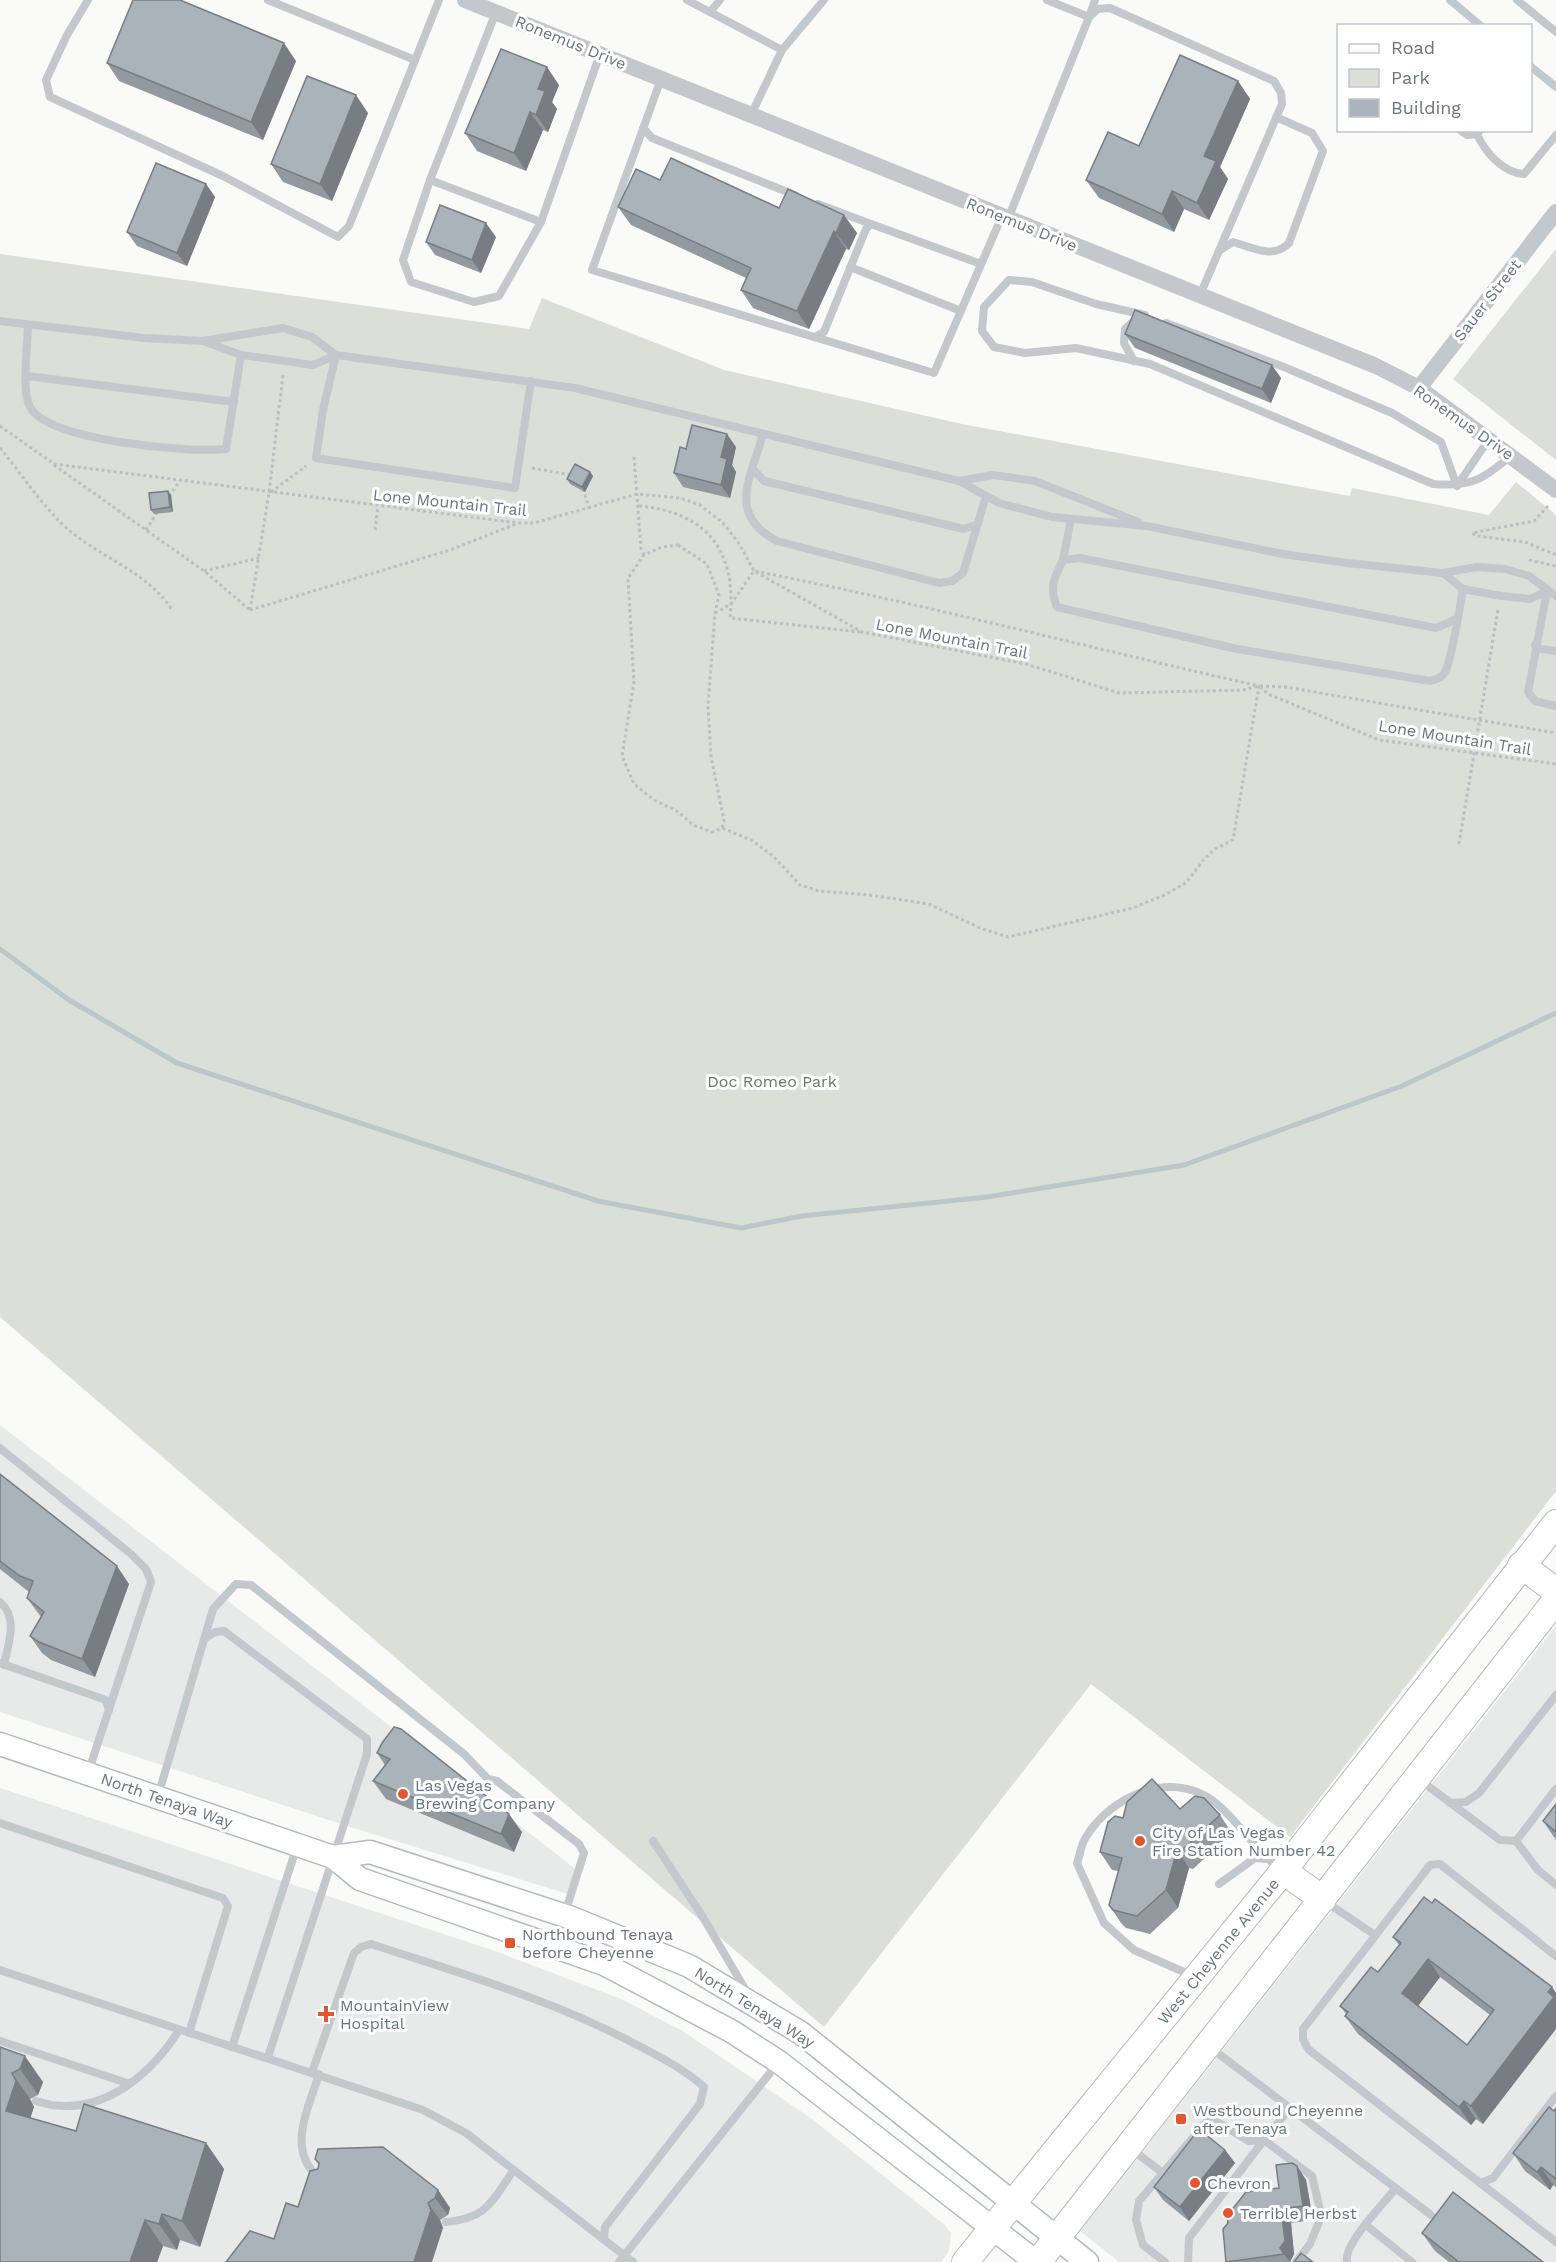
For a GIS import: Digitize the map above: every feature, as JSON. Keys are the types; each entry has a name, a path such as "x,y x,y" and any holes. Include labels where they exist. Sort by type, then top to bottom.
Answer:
{"main road":[{"name":"West Cheyenne Avenue","path":"965,2262 1197,1978 1275,1865 1556,1523"},
{"path":"1521,1565 1556,1591"},
{"path":"1037,2262 1129,2148 1556,1600"},
{"name":"North Tenaya Way","path":"0,1744 333,1857 360,1879 545,1942 626,1974 731,2031 779,2062 1037,2262"},
{"name":"North Tenaya Way","path":"333,1857 370,1851 564,1915 689,1966 753,2002 801,2033 1087,2262"},
{"path":"1275,1865 1323,1899"}],"street":[{"name":"Ronemus Drive","path":"465,0 1376,366 1419,388 1556,490"},
{"name":"Sauer Street","path":"1419,388 1556,212"}],"lane":[{"path":"88,0 67,34 46,80 50,97 223,176 338,237 349,226 439,0"},
{"path":"268,0 415,60"},
{"path":"687,0 782,50"},
{"path":"710,12 720,0"},
{"path":"751,115 782,50 824,0"},
{"path":"1047,0 1089,18"},
{"path":"661,79 592,270 934,373 981,264 1005,217 1095,0"},
{"path":"1450,0 1479,24"},
{"path":"1517,0 1556,32"},
{"path":"1089,18 1098,9 1110,8 1274,81 1281,93 1282,104 1200,296"},
{"path":"496,12 430,180 404,260 411,282 474,302 499,296 541,222 600,54"},
{"path":"1532,68 1556,87"},
{"path":"1219,251 1233,242 1272,253 1282,250 1289,243 1323,151 1312,133 1276,117"},
{"path":"643,128 652,138 871,224 981,264"},
{"path":"1463,132 1467,135 1478,132 1485,150 1515,174 1524,174 1556,135"},
{"path":"430,180 541,222"},
{"path":"815,337 824,332 850,267 871,224"},
{"path":"850,267 961,311"},
{"path":"1457,486 1441,442 1392,413 1284,367 1143,314 1096,304 1032,282 1009,280 984,307 982,331 994,347 1025,353 1076,348 1150,364 1409,476 1433,484 1457,486 1481,480 1512,455"},
{"path":"1134,361 1124,343 1125,329 1143,314"},
{"path":"0,321 144,338 202,341 283,328 312,337 336,355 575,388 959,481 999,503 1052,517 1147,526 1312,559 1443,573 1477,567 1505,568 1529,576 1556,596"},
{"path":"28,325 27,376 30,407 51,426 97,439 226,449 241,355"},
{"path":"202,341 241,355 313,365 336,355"},
{"path":"336,355 323,410 316,458 515,488 531,381"},
{"path":"27,376 234,402"},
{"path":"763,434 745,503 752,522 762,533 777,541 939,583 952,581 963,573 986,496"},
{"path":"1457,486 1489,439"},
{"path":"753,469 764,481 964,530 978,524"},
{"path":"959,481 993,475 1035,481 1147,526"},
{"path":"1071,519 1063,560 1053,580 1052,595 1057,607 1237,650 1430,681 1439,678 1446,671 1463,589"},
{"path":"1063,560 1080,558 1436,628 1457,619"},
{"path":"1443,573 1463,589 1501,596 1530,599 1547,591"},
{"path":"1547,591 1535,645 1528,692 1535,701 1556,706"},
{"path":"1535,645 1540,649 1556,651"},
{"path":"0,1448 146,1569 151,1582 88,1773"},
{"path":"158,1796 213,1609 236,1584 251,1585 464,1754 488,1779 497,1781 579,1844 584,1853 583,1862 564,1915"},
{"path":"0,1602 7,1608 12,1623 2,1664 106,1700 109,1710"},
{"path":"204,1639 215,1632 224,1631 367,1739 367,1755 268,2057"},
{"path":"1450,1803 1466,1802 1479,1793 1556,1695"},
{"path":"1418,1779 1500,1840 1516,1841 1538,1870 1556,1885"},
{"path":"1197,1978 1134,1950 1104,1923 1077,1863 1085,1838 1122,1799 1146,1789 1179,1788 1196,1791 1214,1802 1275,1865"},
{"path":"1516,1841 1556,1789"},
{"path":"0,1823 223,1898 228,1906 189,2033"},
{"path":"653,1841 701,1914 753,2002"},
{"path":"232,2047 297,1845"},
{"path":"1220,1884 1255,1858 1275,1865"},
{"path":"1556,1956 1440,1864 1430,1865 1303,2029 1303,2039 1308,2049 1556,2242"},
{"path":"1323,1899 1375,1935"},
{"path":"325,2183 304,2164 300,2151 302,2132 315,2073 354,1953 361,1947 371,1944 535,1997 605,2028 687,2071 704,2087 700,2104 604,2227 604,2240"},
{"path":"0,1970 423,2110 461,2130 604,2240 621,2258 633,2262"},
{"path":"36,2101 55,2108 86,2105 130,2084 162,2057 179,2030"},
{"path":"0,2041 130,2084"},
{"path":"1208,2045 1431,2215"},
{"path":"621,2258 779,2062"},
{"path":"1480,2183 1493,2178 1556,2096"},
{"path":"1188,2262 1189,2238 1290,2108"},
{"path":"1165,2262 1143,2245 1136,2220 1139,2201 1206,2122 1214,2120 1233,2134 1249,2141 1264,2140 1312,2176 1320,2210 1319,2222 1310,2244 1296,2262"},
{"path":"1129,2148 1163,2173"},
{"path":"446,2222 469,2219 481,2213 514,2170"},
{"path":"1347,2262 1346,2256 1350,2244 1395,2189"},
{"path":"1366,2226 1412,2262"}],"path":[{"path":"250,610 269,494 285,361"},
{"name":"Lone Mountain Trail","path":"0,426 54,464 269,494 518,524 534,523 637,494 680,498 700,505 723,523 738,542 754,571 862,632 1026,664 1119,693 1243,690 1258,686 1268,694 1379,740 1556,764"},
{"path":"0,448 62,524 132,570 162,594 173,611"},
{"path":"634,457 644,555"},
{"path":"269,494 316,458"},
{"path":"54,464 204,571 250,610"},
{"path":"519,466 568,472 574,476"},
{"path":"581,480 589,508"},
{"path":"166,501 179,481"},
{"path":"375,530 378,506"},
{"path":"639,506 680,513 711,534 724,559 731,604 730,618 862,632"},
{"path":"1548,506 1533,521 1472,532 1477,536 1525,542 1556,555"},
{"path":"146,530 159,510"},
{"path":"250,610 450,550 518,524"},
{"path":"722,828 724,821 711,756 708,706 715,613 719,596 707,564 678,545 662,547 644,555 628,578 634,682 622,756 634,784 654,800 677,811 693,825 712,832 722,828 751,840 773,856 800,885 819,891 860,894 929,904 980,928 1008,937 1133,908 1186,883 1215,849 1232,842 1258,686"},
{"path":"204,571 259,558"},
{"path":"1527,560 1556,566"},
{"path":"715,613 731,604 754,571 999,624 1088,648 1258,686 1285,687 1556,733"},
{"path":"1459,844 1501,596"}],"shaded area":[{"path":"0,1425 577,1870 568,1894 344,1825 0,1712"},
{"path":"1556,1626 1556,2262 1119,2262 1080,2231"},
{"name":"MountainView Hospital","path":"0,1788 495,1951 621,1999 681,2030 812,2119 945,2225 951,2233 949,2251 941,2262 0,2262"}],"green space":[{"path":"1556,249 1556,460 1453,379"},
{"name":"Doc Romeo Park","path":"0,254 529,329 542,298 724,370 962,424 1350,496 1352,488 1489,515 1516,482 1556,515 1556,1491 1290,1837 1091,1684 824,2027 0,1317"}],"building":[{"path":"133,0 180,0 284,43 251,122 107,63"},
{"path":"501,49 547,67 538,89 545,91 536,115 530,112 514,153 465,133"},
{"path":"1180,55 1238,81 1204,156 1216,161 1197,203 1172,191 1162,214 1086,180 1108,132 1139,146"},
{"path":"307,76 356,95 320,184 271,164"},
{"path":"671,158 779,208 788,189 844,215 836,233 834,231 797,311 741,290 751,268 618,207 636,169 660,180"},
{"path":"156,163 206,184 177,253 127,232"},
{"path":"440,205 486,223 472,260 426,242"},
{"path":"1135,310 1272,365 1262,389 1125,334"},
{"path":"692,425 727,434 721,457 727,459 721,485 674,473 680,447 686,449"},
{"path":"575,464 590,472 582,487 567,479"},
{"path":"168,491 170,507 151,510 149,493"},
{"path":"0,1474 117,1566 82,1659 39,1642 30,1636 44,1612 27,1598 33,1581 20,1576 0,1561"},
{"path":"394,1727 401,1729 509,1814 501,1834 373,1781 390,1759 377,1753"},
{"path":"1152,1779 1180,1809 1195,1796 1204,1798 1220,1815 1181,1851 1177,1850 1166,1890 1137,1916 1113,1910 1109,1905 1122,1858 1100,1852 1108,1822 1115,1816 1123,1818 1127,1802"},
{"path":"1556,1804 1556,1832 1543,1821"},
{"path":"1424,1897 1432,1903 1435,1899 1552,1987 1548,1992 1554,1997 1471,2106 1464,2101 1459,2107 1345,2016 1348,2012 1340,2006 1371,1967 1378,1972 1401,1943 1393,1937","holes":["1428,1959 1494,2010 1467,2045 1402,1993"]},
{"path":"0,2047 25,2056 20,2069 12,2073 16,2081 6,2111 76,2131 84,2104 206,2143 182,2221 162,2214 159,2224 145,2220 130,2262 0,2262"},
{"path":"1549,2107 1554,2111 1556,2108 1556,2179 1541,2167 1537,2172 1513,2153"},
{"path":"1199,2129 1225,2150 1180,2207 1154,2187"},
{"path":"383,2147 438,2190 435,2198 428,2203 431,2210 414,2262 226,2262 250,2231 274,2239 286,2203 298,2207 310,2171 318,2169 319,2163 315,2159 318,2149"},
{"path":"1292,2163 1297,2166 1303,2206 1281,2209 1285,2241 1280,2248 1284,2254 1226,2262 1223,2229 1228,2223 1227,2216 1246,2192 1279,2188 1276,2165"},
{"path":"1453,2192 1543,2262 1459,2262 1422,2233"},
{"path":"1301,2253 1313,2262 1294,2262"}],"waterway":[{"path":"0,949 69,1000 177,1063 598,1201 741,1228 802,1216 987,1197 1184,1165 1402,1086 1556,1013"}],"place":[{"name":"Las Vegas Brewing Company","path":"403,1794"},
{"name":"City of Las Vegas Fire Station Number 42","path":"1140,1841"},
{"name":"Northbound Tenaya before Cheyenne","path":"510,1943"},
{"name":"MountainView Hospital","path":"326,2014"},
{"name":"Westbound Cheyenne after Tenaya","path":"1181,2119"},
{"name":"Chevron","path":"1195,2183"},
{"name":"Terrible Herbst","path":"1228,2213"}]}
